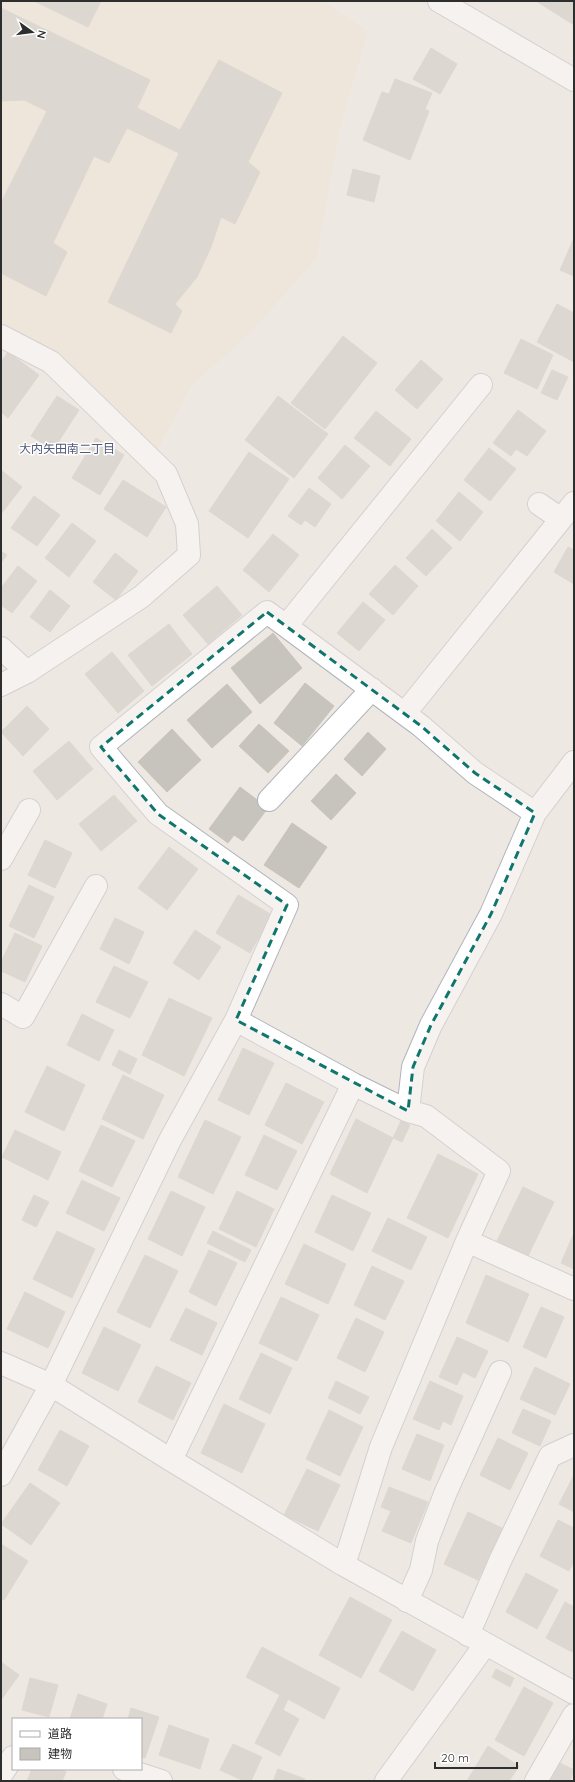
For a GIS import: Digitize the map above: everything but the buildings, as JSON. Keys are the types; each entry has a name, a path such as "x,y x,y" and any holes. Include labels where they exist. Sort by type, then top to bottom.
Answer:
{"street":[{"path":"438,1 574,80"},
{"path":"1,336 51,362 166,474 187,524 190,555 141,597 27,672 1,685"},
{"path":"286,626 481,385"},
{"path":"405,713 568,511 539,504"},
{"path":"1,1475 51,1386 170,1140 236,1020 287,905 158,814 101,747 267,612 405,713 476,773 535,813"},
{"path":"1,648 27,672"},
{"path":"269,800 372,689"},
{"path":"408,1111 413,1067 431,1025 491,914 535,813 574,762"},
{"path":"1,859 29,810"},
{"path":"1,1004 23,1017 96,886"},
{"path":"236,1020 353,1084 408,1111 426,1116 499,1171 467,1241 381,1447 344,1565"},
{"path":"171,1460 353,1084"},
{"path":"467,1241 574,1289"},
{"path":"1,1363 51,1386 344,1565 574,1693"},
{"path":"407,1601 421,1570 427,1541 445,1494 500,1372"},
{"path":"386,1781 477,1640 500,1561 550,1456 574,1445"},
{"path":"536,1781 574,1715"},
{"path":"1,1775 12,1758"},
{"path":"127,1770 161,1781"}],"highlighted area":[{"path":"267,612 421,726 475,773 535,813 491,914 431,1025 413,1067 408,1111 236,1020 287,905 158,814 101,747"}],"shaded area":[{"path":"1,1 322,1 368,31 341,122 316,259 250,333 190,387 155,455 34,346 1,324"}],"district":[{"name":"大内矢田南二丁目","path":"67,449"}]}
